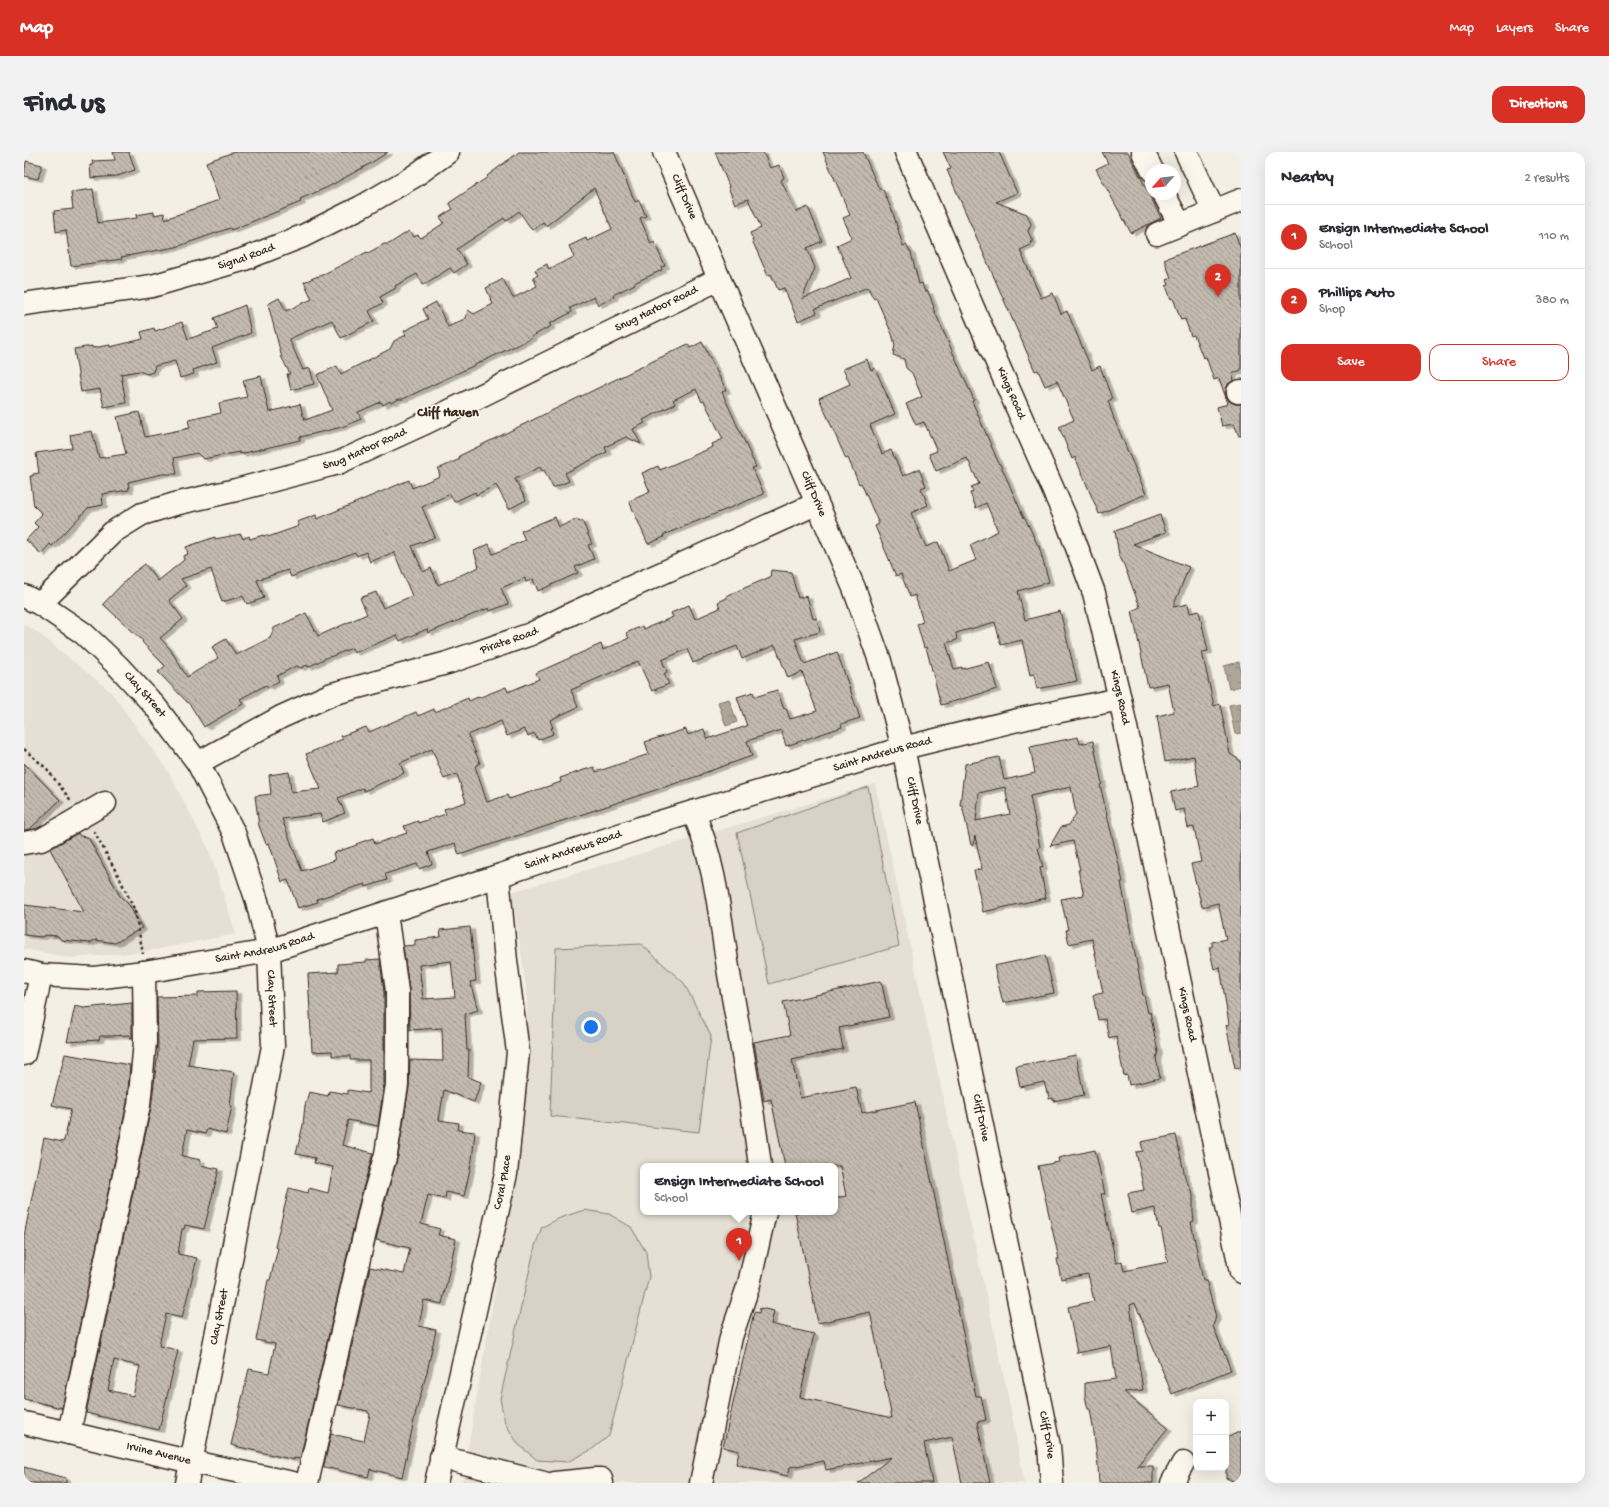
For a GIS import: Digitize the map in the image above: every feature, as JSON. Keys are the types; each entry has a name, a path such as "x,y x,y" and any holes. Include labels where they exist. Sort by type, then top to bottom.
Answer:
{"street":[{"name":"Signal Road","path":"24,304 152,286 242,260 303,236 361,207 413,177 448,152"},
{"name":"Cliff Drive","path":"664,152 816,504 854,588 880,661 903,748 1049,1446 1052,1483"},
{"name":"Kings Road","path":"906,152 1078,549 1094,593 1120,699 1241,1272"},
{"path":"1143,152 1149,164"},
{"path":"1186,152 1214,211"},
{"path":"1167,200 1180,225"},
{"path":"1157,234 1241,200"},
{"name":"Snug Harbor Road","path":"32,600 113,532 142,514 174,504 236,490 338,463 423,424 719,279"},
{"name":"Pirate Road","path":"198,763 281,717 332,694 447,663 531,634 572,613 816,504"},
{"name":"Clay Street","path":"32,600 83,633 118,666 155,706 198,763 234,833 257,901 269,951 273,1046 187,1483"},
{"name":"Saint Andrews Road","path":"32,973 94,978 144,966 269,951 640,828 903,748 1026,718 1120,699"},
{"path":"24,843 40,840 105,804"},
{"path":"692,812 700,828 713,873 754,1118 760,1163"},
{"name":"Coral Place","path":"436,1483 506,1174 518,1052 506,961 498,876"},
{"path":"307,1483 372,1202 386,1154 397,1086 396,991 386,913"},
{"path":"69,1433 139,1105 145,1042 144,966"},
{"path":"24,1054 32,973"},
{"path":"701,1483 731,1337 749,1284 764,1215"},
{"name":"Irvine Avenue","path":"24,1423 192,1462 293,1483"},
{"path":"441,1457 544,1483"},
{"path":"1172,1483 1183,1463"},
{"path":"555,1483 601,1479 602,1483"}],"path":[{"path":"24,749 47,769 97,835 135,911 144,966"}],"shaded area":[{"path":"24,625 37,632 111,692 168,771 209,850 236,934 143,952 70,958 24,949"},
{"path":"875,784 1012,1415 1024,1483 462,1483 525,1115 527,993 512,892"},
{"path":"868,787 899,946 769,984 737,833"},
{"path":"641,944 684,983 711,1036 699,1132 550,1116 556,948"},
{"path":"584,1210 609,1214 631,1227 646,1252 649,1277 609,1436 591,1450 567,1462 537,1460 518,1444 505,1423 500,1399 535,1246 542,1227 560,1218"}],"water":[{"path":"1239,662 1241,686 1229,689 1224,666"},
{"path":"729,699 737,722 726,726 718,702"},
{"path":"1241,703 1241,733 1235,734 1229,705"}],"building":[{"path":"113,152 129,152 135,170 117,176 91,178 90,165 93,165 92,161 115,160"},
{"path":"234,152 388,152 328,187 300,199 301,202 231,230 230,228 176,247 121,257 122,259 71,266 66,230 56,232 54,211 73,209 71,192 93,189 98,223 137,218 136,215 154,212 154,215 164,213 165,219 219,200 206,162"},
{"path":"519,152 614,152 635,202 639,200 646,216 640,218 651,244 654,242 665,266 661,267 662,270 634,283 635,284 613,295 614,297 598,305 594,297 570,308 572,312 549,324 551,326 531,337 532,338 403,399 399,399 391,403 390,401 383,405 381,402 358,412 361,419 342,427 300,437 300,440 240,454 239,452 203,459 197,453 174,458 177,474 162,474 128,482 129,490 102,494 103,505 88,508 52,546 50,544 41,554 26,540 38,527 34,523 42,514 34,506 30,476 39,473 36,453 72,448 70,435 92,431 99,458 126,454 117,417 139,412 145,437 190,428 188,420 221,413 219,403 247,397 243,380 261,376 269,412 300,404 305,420 332,410 317,375 337,366 341,374 390,349 394,341 406,335 404,331 428,319 423,309 436,302 448,327 466,318 468,310 474,314 493,304 486,288 503,279 513,298 537,286 533,277 538,275 535,270 547,264 549,269 574,257 569,246 586,238 587,241 612,229 594,188 546,226 543,222 532,230 519,211 506,221 504,218 457,249 467,264 454,273 450,268 423,285 417,274 395,286 396,288 380,297 383,303 369,311 374,321 341,338 332,320 289,339 303,370 310,368 314,384 291,390 287,374 290,374 282,358 268,304 279,298 286,311 312,299 304,282 318,277 384,244 389,244 409,231 414,237 418,235 421,238 444,223 440,217 453,209 449,203 488,177 487,176"},
{"path":"715,152 763,152 770,168 779,165 784,178 781,180 796,212 808,207 822,241 807,248 815,268 802,299 851,278 837,245 852,238 843,218 850,215 823,152 863,152 879,189 883,190 893,213 903,246 906,245 911,253 919,284 922,283 925,292 928,291 934,307 933,308 974,400 972,401 999,464 1024,518 1039,546 1049,582 1018,591 1025,620 1060,611 1077,681 1037,689 1034,674 1030,675 1022,640 1001,645 995,622 956,633 957,640 946,643 954,669 962,667 962,669 989,662 997,689 941,705 926,647 924,648 917,624 923,622 915,595 910,597 901,574 896,576 875,526 879,524 861,483 859,484 848,458 846,459 819,398 850,384 843,369 867,359 871,370 875,368 895,414 870,425 882,454 891,450 903,476 919,469 926,486 921,488 928,505 911,513 926,547 938,542 949,571 976,560 970,545 998,531 986,503 976,508 970,493 973,492 971,487 979,484 967,458 936,471 929,454 937,451 924,422 916,425 906,404 922,397 912,373 906,368 904,359 893,355 895,345 892,334 876,298 874,299 868,287 815,309 817,313 798,321 784,288 778,290 771,274 768,276 752,240 750,233 761,228 748,199 735,204"},
{"path":"943,152 999,152 1017,193 996,202 1027,214 1031,224 1028,231 1033,242 1030,242 1031,245 1020,250 1041,298 1053,293 1061,314 1067,311 1092,370 1100,366 1112,399 1108,401 1114,419 1146,494 1099,514 1075,457 1072,459 1059,427 1074,420 1057,381 1045,386 1038,370 1035,371 947,170 951,169"},
{"path":"1102,152 1128,152 1145,186 1145,200 1152,200 1161,218 1131,233 1096,169 1108,163"},
{"path":"26,161 42,165 38,179 24,176"},
{"path":"1235,233 1241,250 1241,370 1232,374 1234,380 1228,384 1226,396 1229,401 1235,404 1241,404 1241,436 1239,436 1234,424 1222,426 1217,407 1228,404 1219,378 1214,380 1206,357 1203,358 1194,335 1191,336 1185,319 1181,320 1173,298 1171,299 1166,286 1169,285 1167,280 1171,278 1164,259"},
{"path":"245,305 251,333 212,348 217,362 193,370 194,374 180,378 175,361 155,366 153,372 147,374 139,371 121,374 126,403 104,407 100,389 81,392 74,349 110,345 110,347 143,339 141,332 154,328 155,331 182,322 188,339 218,329 214,318"},
{"path":"702,342 726,390 722,392 756,467 752,468 764,494 663,535 664,537 648,544 629,501 650,492 642,473 658,466 660,470 713,447 712,444 723,439 704,401 702,402 696,389 673,400 675,404 643,420 645,423 633,429 641,444 626,437 605,447 607,452 565,473 569,481 553,488 544,470 542,471 540,467 515,479 526,500 509,509 496,485 476,495 475,492 454,502 450,494 422,507 435,537 412,546 423,572 431,568 438,585 479,567 474,551 489,544 493,554 525,540 521,531 555,517 559,527 577,519 579,522 582,520 592,544 588,545 594,559 575,567 578,573 538,591 533,579 526,582 525,578 501,588 508,604 490,611 489,608 428,633 427,629 400,641 397,635 354,653 352,648 330,656 308,667 307,665 301,668 296,666 277,676 279,681 268,687 266,685 240,699 243,704 204,727 191,706 158,672 165,666 142,642 143,641 103,604 133,573 145,564 158,581 184,560 183,556 188,554 186,547 215,537 215,539 241,534 243,539 249,536 250,539 263,535 267,535 268,537 299,526 297,522 316,515 317,519 409,480 412,488 440,476 438,469 460,459 459,456 688,344 690,348","holes":["355,552 357,556 366,552 370,562 394,552 412,596 383,608 376,592 360,598 367,614 318,636 306,613 274,628 270,638 236,655 226,639 212,647 218,658 187,677 170,649 160,638 183,619 169,600 186,586 181,579 211,569 222,602 243,596 247,604 264,598 257,580 288,570 291,577"]},
{"path":"1160,515 1166,532 1133,544 1189,567 1173,607 1188,604 1190,613 1199,611 1208,651 1202,652 1214,706 1220,704 1230,754 1241,761 1241,1067 1235,1068 1226,1025 1229,1024 1220,967 1214,969 1209,947 1212,947 1212,942 1226,939 1218,903 1202,907 1191,864 1201,862 1194,827 1188,828 1184,809 1175,811 1171,792 1199,786 1194,756 1165,762 1157,716 1174,712 1168,683 1148,687 1132,611 1140,607 1119,555 1115,531"},
{"path":"771,570 791,572 798,598 807,596 813,619 817,618 820,632 795,639 804,664 837,652 860,718 841,724 842,727 786,746 781,730 747,741 752,756 701,775 459,855 455,843 428,852 432,864 419,869 417,864 385,874 387,880 366,887 365,884 317,899 318,902 298,908 288,880 282,882 269,843 266,844 259,826 255,796 271,794 269,775 289,772 291,792 321,789 306,754 343,739 341,736 366,727 369,732 416,712 418,716 434,709 435,712 468,698 469,701 506,687 508,692 539,679 536,673 601,644 603,650 629,638 626,633 642,626 644,629 673,617 671,613 689,605 695,619 720,608 718,602 727,598 726,596 770,577","holes":["775,645 788,678 802,672 817,711 790,719 786,708 784,709 777,690 755,697 753,692 737,697 747,726 707,739 704,729 688,735 686,729 645,742 649,754 596,772 594,767 587,769 560,778 561,782 509,799 507,795 487,802 475,766 480,763 468,735 501,721 507,736 524,729 528,736 534,733 538,740 553,734 551,728 553,728 550,720 578,707 571,690 638,661 652,691 669,684 664,674 667,672 662,660 687,649 693,663 737,646 742,659","432,749 444,779 457,774 466,802 444,809 446,814 404,826 407,833 375,844 373,838 356,844 357,845 333,853 335,860 302,871 282,819 320,814 323,822 345,813 338,798 363,788 364,791 404,773 400,763"]},
{"path":"1078,737 1080,744 1093,741 1102,784 1100,785 1123,882 1121,882 1143,995 1148,1013 1150,1012 1158,1052 1156,1058 1160,1078 1129,1085 1127,1075 1124,1076 1116,1036 1109,1038 1105,1019 1098,1020 1093,995 1103,993 1092,939 1069,944 1066,930 1068,930 1061,899 1084,895 1078,870 1080,870 1073,841 1050,846 1061,827 1069,825 1076,814 1071,787 1030,796 1040,847 1038,848 1043,867 1040,868 1046,898 983,912 974,870 982,869 975,836 973,845 971,845 962,805 960,805 965,764 999,757 1004,780 1035,773 1030,747","holes":["1005,787 1010,814 976,821 979,793"]},
{"path":"24,763 60,800 30,829 24,830"},
{"path":"78,833 80,836 88,837 120,896 129,905 142,928 115,943 95,940 90,943 61,940 58,936 45,935 41,937 24,935 24,905 84,912 50,849"},
{"path":"470,927 476,981 470,982 478,1010 465,1014 467,1050 469,1050 468,1077 481,1082 474,1102 444,1090 439,1120 459,1123 458,1130 475,1132 472,1160 464,1196 446,1192 445,1199 428,1195 421,1224 440,1229 438,1235 456,1239 442,1304 424,1300 419,1326 436,1330 427,1372 416,1411 402,1477 370,1469 368,1477 324,1467 324,1465 331,1434 364,1441 370,1414 368,1411 338,1405 370,1267 404,1274 410,1248 376,1240 398,1156 409,1087 410,1060 443,1061 442,1028 410,1030 409,989 403,946 415,945 415,940 441,937 440,930","holes":["451,961 455,997 423,999 419,965"]},
{"path":"1045,955 1054,993 1003,1003 994,966"},
{"path":"380,959 384,992 384,1084 378,1126 348,1120 342,1145 373,1153 360,1199 300,1459 294,1458 294,1460 231,1445 249,1369 269,1373 275,1344 256,1340 268,1280 270,1280 278,1248 275,1247 289,1188 308,1193 309,1188 328,1193 333,1167 314,1163 315,1158 296,1154 303,1125 305,1105 309,1092 328,1096 329,1091 348,1094 348,1090 368,1093 369,1091 369,1060 350,1060 350,1056 332,1056 332,1051 312,1052 308,974 338,972 338,964 366,962 366,960"},
{"path":"881,981 889,1017 839,1028 843,1049 792,1060 800,1098 856,1087 862,1113 915,1102 976,1396 981,1396 986,1420 977,1422 990,1483 962,1483 952,1437 924,1443 932,1483 858,1483 892,1457 826,1470 824,1461 790,1467 788,1476 736,1464 739,1451 723,1447 754,1312 759,1313 760,1308 774,1311 771,1324 814,1334 800,1397 892,1418 870,1312 818,1323 796,1215 838,1215 838,1197 846,1196 840,1166 838,1166 838,1163 784,1163 771,1099 764,1101 754,1042 790,1035 783,1002"},
{"path":"236,991 237,1038 193,1039 188,1065 234,1072 230,1105 232,1106 226,1134 207,1129 205,1134 187,1130 182,1156 201,1160 200,1165 219,1169 204,1229 185,1225 184,1229 182,1229 178,1254 197,1258 182,1318 166,1314 160,1341 159,1346 178,1350 159,1430 86,1413 151,1108 158,1051 157,997 198,996 198,992","holes":["114,1360 140,1366 133,1396 108,1390"]},
{"path":"132,1003 132,1038 130,1038 130,1035 100,1036 99,1040 67,1042 75,1006 84,1008"},
{"path":"65,1054 130,1065 127,1103 62,1408 24,1399 24,1236 44,1138 63,1142 65,1137 71,1109 52,1105"},
{"path":"1076,1055 1084,1095 1053,1101 1053,1098 1049,1099 1044,1082 1020,1087 1016,1066"},
{"path":"1176,1135 1185,1177 1193,1195 1194,1221 1191,1222 1203,1280 1206,1280 1216,1317 1213,1326 1231,1370 1172,1394 1135,1303 1130,1305 1143,1390 1124,1392 1168,1428 1137,1466 1153,1466 1153,1483 1099,1483 1094,1433 1090,1409 1088,1409 1085,1396 1085,1383 1116,1379 1111,1346 1077,1353 1068,1307 1094,1301 1088,1274 1061,1279 1057,1259 1059,1259 1038,1166 1059,1162 1058,1158 1095,1150 1105,1194 1101,1194 1116,1263 1122,1261 1124,1271 1168,1262 1155,1208 1132,1213 1128,1193 1144,1190 1136,1152 1143,1151 1141,1142"},
{"path":"1241,1431 1241,1483 1226,1478 1226,1471 1229,1471 1229,1437"},
{"path":"24,1467 66,1478 66,1483 24,1483"}],"place":[{"name":"Phillips Auto","path":"1218,297"},
{"name":"Ensign Intermediate School","path":"739,1261"}],"district":[{"name":"Cliff Haven","path":"448,413"}]}
